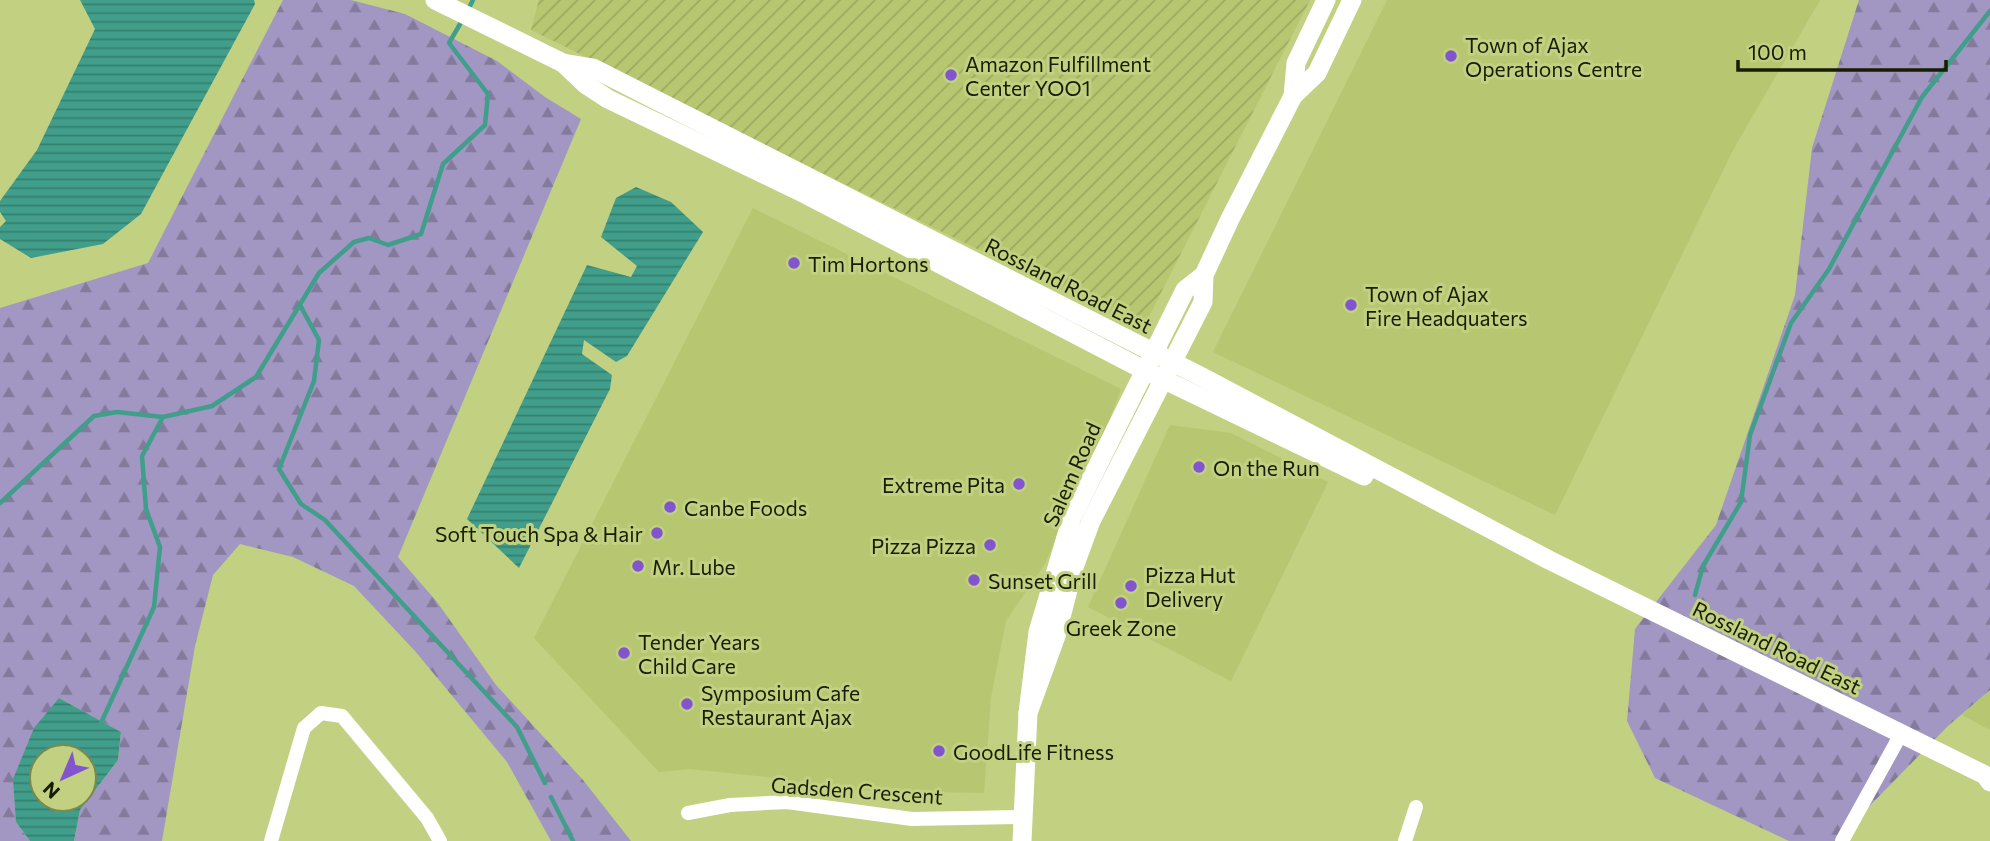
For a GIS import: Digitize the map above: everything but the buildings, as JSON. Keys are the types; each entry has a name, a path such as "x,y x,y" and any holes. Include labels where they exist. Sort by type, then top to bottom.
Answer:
{"main road":[{"name":"Rossland Road East","path":"435,0 563,63 585,84 608,99 1159,366 1988,777"},
{"name":"Salem Road","path":"1293,96 1296,63 1326,0"},
{"name":"Salem Road","path":"1022,841 1028,713 1038,632 1072,517 1159,366 1203,302 1204,275 1293,96 1317,73 1352,0"}],"street":[{"path":"271,841 304,728 321,713 342,716 427,818 440,841"},
{"path":"1842,841 1901,734"},
{"name":"Gadsden Crescent","path":"688,813 730,806 787,802 912,819 1022,817"},
{"path":"1405,841 1416,807"}],"shaded area":[{"path":"539,0 1310,0 1142,330 531,30"},
{"path":"1387,0 1820,0 1733,150 1555,515 1213,352"},
{"path":"753,208 1121,389 1099,448 1044,565 1006,621 991,697 984,793 834,790 767,777 690,769 659,772 534,638"},
{"path":"1170,425 1231,433 1328,482 1231,681 1088,607"},
{"path":"1990,690 1990,730 1962,715"}],"green space":[{"path":"283,0 351,0 405,14 497,61 545,97 581,119 398,557 437,602 496,685 583,780 631,841 551,841 507,762 415,651 354,586 293,557 240,544 213,575 195,646 162,841 74,841 79,813 98,813 98,786 118,760 121,732 59,698 43,743 28,743 28,787 16,822 30,841 0,841 0,308 148,263"},
{"path":"1859,0 1990,0 1990,690 1948,726 1835,841 1789,841 1655,778 1627,721 1635,629 1716,525 1795,295 1812,148"}],"water":[{"path":"80,0 254,0 255,4 141,214 103,244 31,258 0,239 0,227 6,221 0,212 0,201 37,150 95,29"},
{"path":"636,187 671,202 703,232 627,356 616,362 584,340 582,354 612,375 610,389 519,568 467,519 587,265 631,277 637,266 601,237 616,198"},
{"path":"59,698 121,732 118,760 98,786 98,743 28,743 28,813 79,813 74,841 30,841 16,822 13,779 34,728"}],"waterway":[{"path":"467,12 473,0"},
{"path":"1695,595 1703,566 1741,502 1750,435 1791,323 1829,269 1922,97 1990,11"},
{"path":"0,503 94,416 117,412 163,417 212,406 256,377 319,273 354,242 369,238 388,245 421,234 443,164 485,125 488,94 449,43 463,19"},
{"path":"300,305 319,340 314,381 279,469 301,504 325,520 517,727 545,783"},
{"path":"101,723 154,607 160,547 146,509 142,456 163,417"},
{"path":"551,797 573,841"}],"place":[{"name":"Town of Ajax Operations Centre","path":"1451,56"},
{"name":"Amazon Fulfillment Center YOO1","path":"951,75"},
{"name":"Tim Hortons","path":"794,263"},
{"name":"Town of Ajax Fire Headquaters","path":"1351,305"},
{"name":"On the Run","path":"1199,467"},
{"name":"Extreme Pita","path":"1019,484"},
{"name":"Canbe Foods","path":"670,507"},
{"name":"Soft Touch Spa & Hair","path":"657,533"},
{"name":"Pizza Pizza","path":"990,545"},
{"name":"Mr. Lube","path":"638,566"},
{"name":"Sunset Grill","path":"974,580"},
{"name":"Pizza Hut Delivery","path":"1131,586"},
{"name":"Greek Zone","path":"1121,603"},
{"name":"Tender Years Child Care","path":"624,653"},
{"name":"Symposium Cafe Restaurant Ajax","path":"687,704"},
{"name":"GoodLife Fitness","path":"939,751"}]}
